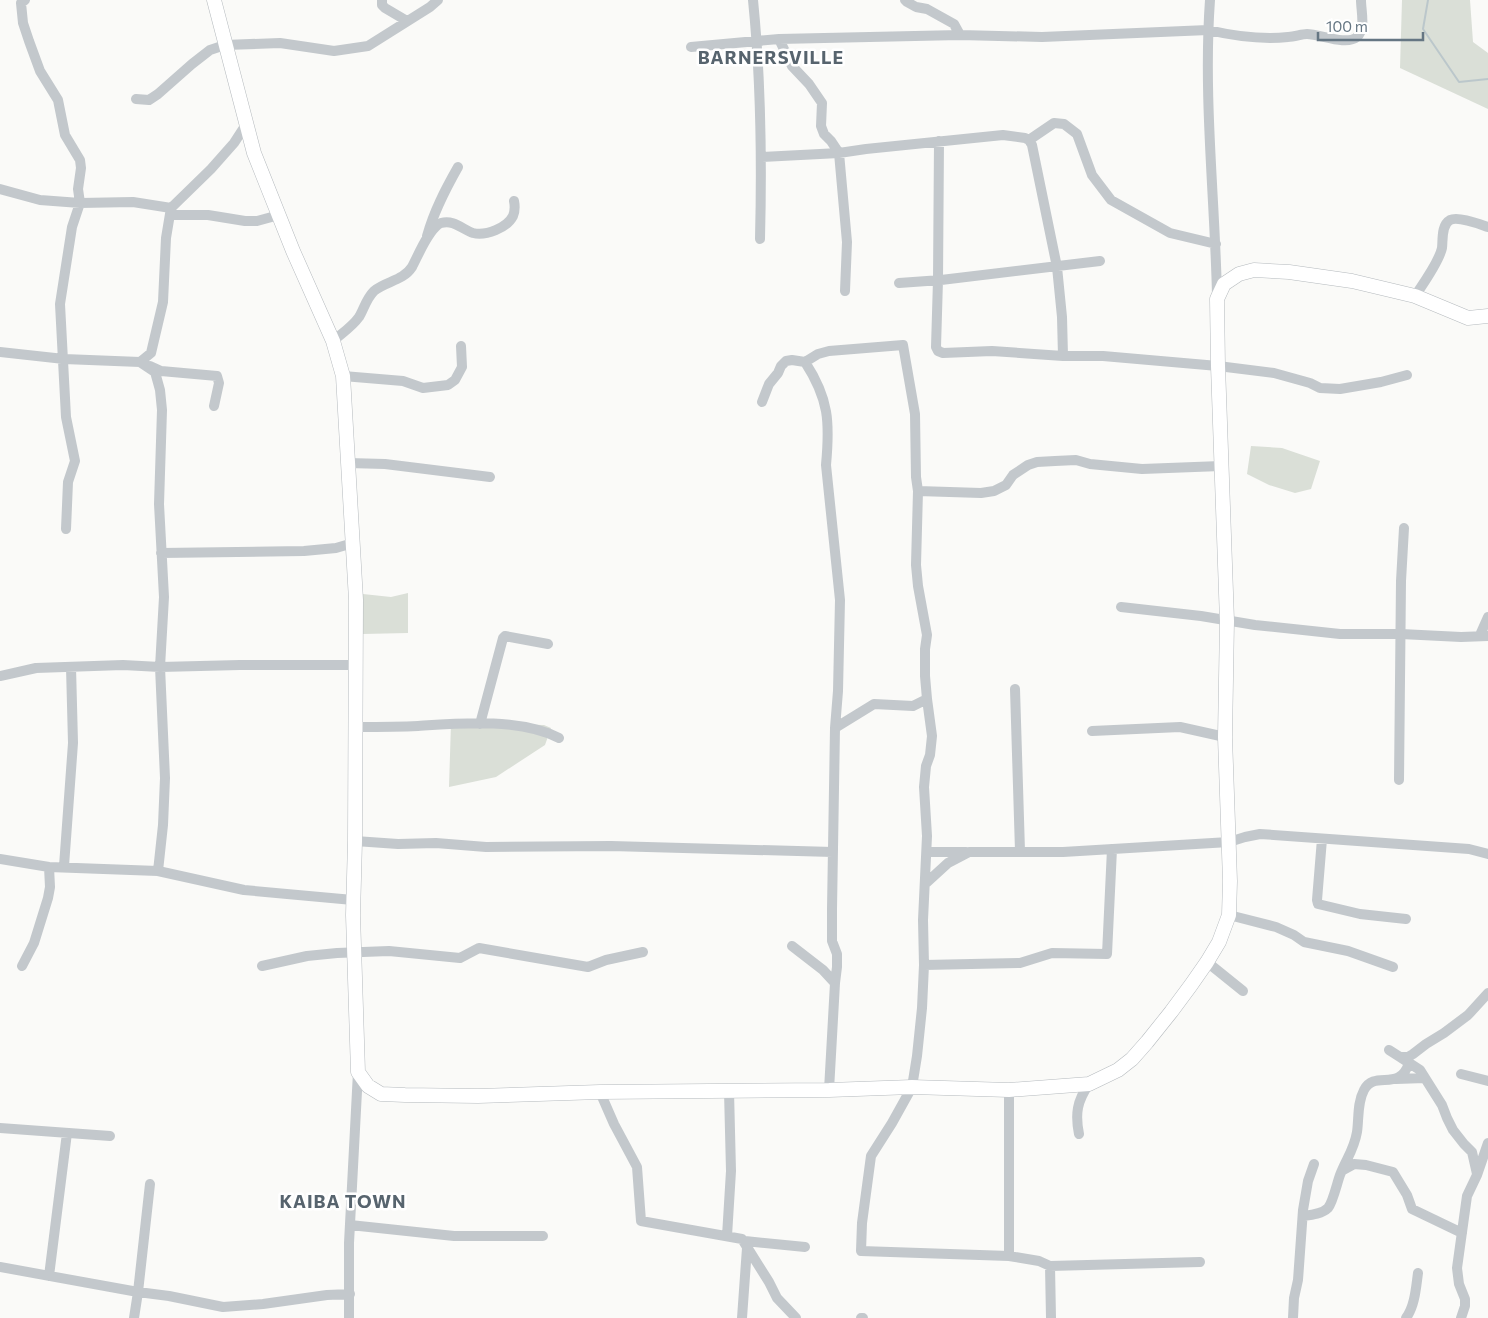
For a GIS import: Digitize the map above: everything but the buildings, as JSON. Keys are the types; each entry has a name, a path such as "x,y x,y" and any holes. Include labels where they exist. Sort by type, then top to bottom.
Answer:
{"main road":[{"path":"214,0 254,153 306,282 333,341 343,376 356,600 353,900 358,1072 368,1086 381,1094 478,1096 912,1087 1009,1090 1089,1084 1118,1070 1132,1059 1167,1018 1207,962 1221,937 1229,915 1229,842 1225,737 1227,621 1217,300 1224,284 1239,274 1254,270 1290,272 1352,281 1414,296 1468,318 1488,316"}],"street":[{"path":"25,0 21,3 20,8 23,23 40,71 58,100 65,135 80,160 81,168 78,189 80,203 72,227 60,304 66,417 74,461 68,482 66,529"},
{"path":"382,0 382,5 385,8 406,21"},
{"path":"136,99 149,100 210,50 225,45 280,43 334,50 368,46 438,0"},
{"path":"753,0 757,40 762,158 760,239"},
{"path":"905,0 916,7 927,9 954,24 960,35"},
{"path":"1210,0 1208,30 1210,148 1216,244 1217,300"},
{"path":"691,47 779,39 960,35 1042,37 1208,30 1230,36 1264,38 1308,34 1340,40 1354,39 1358,36 1363,16 1361,0"},
{"path":"779,39 792,66 809,84 822,103 821,126 824,134 839,153 847,242 845,291"},
{"path":"140,362 151,353 163,302 166,238 171,211 234,143 246,123"},
{"path":"1029,140 1054,123 1064,124 1077,134 1092,175 1111,200 1170,233 1216,244"},
{"path":"762,158 839,153 1003,135 1029,140 1032,145 1057,267 1062,317 1063,356"},
{"path":"939,141 936,347 938,351 943,353 992,351 1063,356 1103,356 1218,366 1274,373 1310,383 1320,388 1340,389 1381,382 1407,375"},
{"path":"333,341 355,323 365,302 372,293 380,287 404,276 411,268 426,239 439,201 458,167"},
{"path":"0,188 40,200 80,203 133,202 171,211 244,221 257,221 279,215"},
{"path":"426,239 440,224 449,222 480,234 498,230 509,222 513,216 515,211 514,201"},
{"path":"1414,296 1429,274 1441,250 1444,227 1448,221 1454,218 1488,227"},
{"path":"899,283 1100,261"},
{"path":"762,402 769,384 786,361 805,362 818,354 829,351 904,345 914,414 918,491 916,565 918,586 928,635 925,649 927,699 932,736 924,787 927,852 923,920 924,965 922,1008 912,1087 871,1156 863,1214 861,1252 1009,1256 1040,1261 1050,1266 1200,1262"},
{"path":"343,376 403,381 423,388 448,385 455,380 462,366 461,346"},
{"path":"0,352 64,359 140,362 161,370 216,376 219,383 214,406"},
{"path":"140,362 155,372 160,390 162,410 159,504 164,597 160,667 165,778 163,825 158,871"},
{"path":"805,362 822,394 828,416 826,465 840,600 838,691 835,728 832,941 837,954 837,960 829,1090"},
{"path":"918,491 981,493 994,491 1006,485 1013,475 1028,465 1037,462 1076,460 1090,464 1142,469 1221,466"},
{"path":"348,463 384,464 490,477"},
{"path":"1399,780 1401,581 1404,528"},
{"path":"161,553 304,550 336,548 353,543"},
{"path":"1121,607 1340,634 1484,636 1488,617"},
{"path":"480,724 503,638 505,636 548,644"},
{"path":"0,676 36,668 123,665 160,667 355,665"},
{"path":"64,866 73,743 71,667"},
{"path":"1015,689 1020,851"},
{"path":"835,728 874,704 913,706 927,699"},
{"path":"356,727 416,726 450,723 527,726 546,731 559,738"},
{"path":"1092,731 1180,727 1225,737"},
{"path":"927,852 1063,852 1229,842 1260,834 1469,849 1488,854"},
{"path":"1322,838 1316,900 1318,904 1360,914 1406,919"},
{"path":"355,841 398,844 611,846 833,852"},
{"path":"924,965 1020,963 1052,953 1106,955 1112,849"},
{"path":"925,884 948,863 969,852"},
{"path":"0,859 49,867 64,866 158,871 244,890 353,900"},
{"path":"22,966 34,943 48,898 50,887 49,867"},
{"path":"1229,915 1276,926 1304,942 1348,951 1393,967"},
{"path":"792,946 835,983"},
{"path":"262,966 307,956 355,952 389,951 460,958 479,948 588,968 606,960 643,952"},
{"path":"1207,962 1243,991"},
{"path":"1400,1057 1408,1057 1444,1034 1468,1015 1488,993"},
{"path":"1389,1050 1420,1070 1442,1105 1453,1130 1472,1152 1477,1175"},
{"path":"1395,1079 1402,1077 1409,1063"},
{"path":"348,1318 350,1225 358,1072"},
{"path":"1461,1074 1488,1081"},
{"path":"1303,1216 1318,1214 1328,1208 1355,1142 1361,1098 1365,1088 1371,1082 1425,1078"},
{"path":"1079,1134 1076,1116 1081,1098 1089,1084"},
{"path":"1009,1090 1009,1256"},
{"path":"727,1236 731,1171 728,1091"},
{"path":"600,1092 614,1124 637,1167 641,1221 742,1239 769,1282 776,1298 796,1318"},
{"path":"0,1128 110,1136"},
{"path":"49,1276 68,1134"},
{"path":"1461,1318 1464,1299 1459,1284 1457,1268 1467,1196 1477,1175 1488,1143"},
{"path":"1294,1318 1294,1298 1298,1280 1303,1216 1308,1181 1314,1164"},
{"path":"1342,1170 1354,1164 1392,1172 1407,1195 1412,1209 1462,1233"},
{"path":"134,1318 150,1184"},
{"path":"350,1225 454,1236 543,1236"},
{"path":"746,1245 805,1247"},
{"path":"742,1318 746,1245"},
{"path":"1050,1266 1051,1318"},
{"path":"0,1267 223,1307 350,1294"},
{"path":"1406,1318 1414,1298 1418,1272"}],"shaded area":[{"path":"1402,0 1470,0 1473,42 1488,53 1488,109 1400,68"},
{"path":"1251,446 1282,448 1320,461 1311,489 1295,493 1269,485 1247,474"},
{"path":"408,593 408,633 363,634 363,594 391,597"},
{"path":"451,723 544,725 551,728 545,745 496,777 449,787"}],"waterway":[{"path":"1428,0 1423,29 1459,82 1488,79"}],"district":[{"name":"BARNERSVILLE","path":"771,57"},
{"name":"KAIBA TOWN","path":"343,1201"}]}
